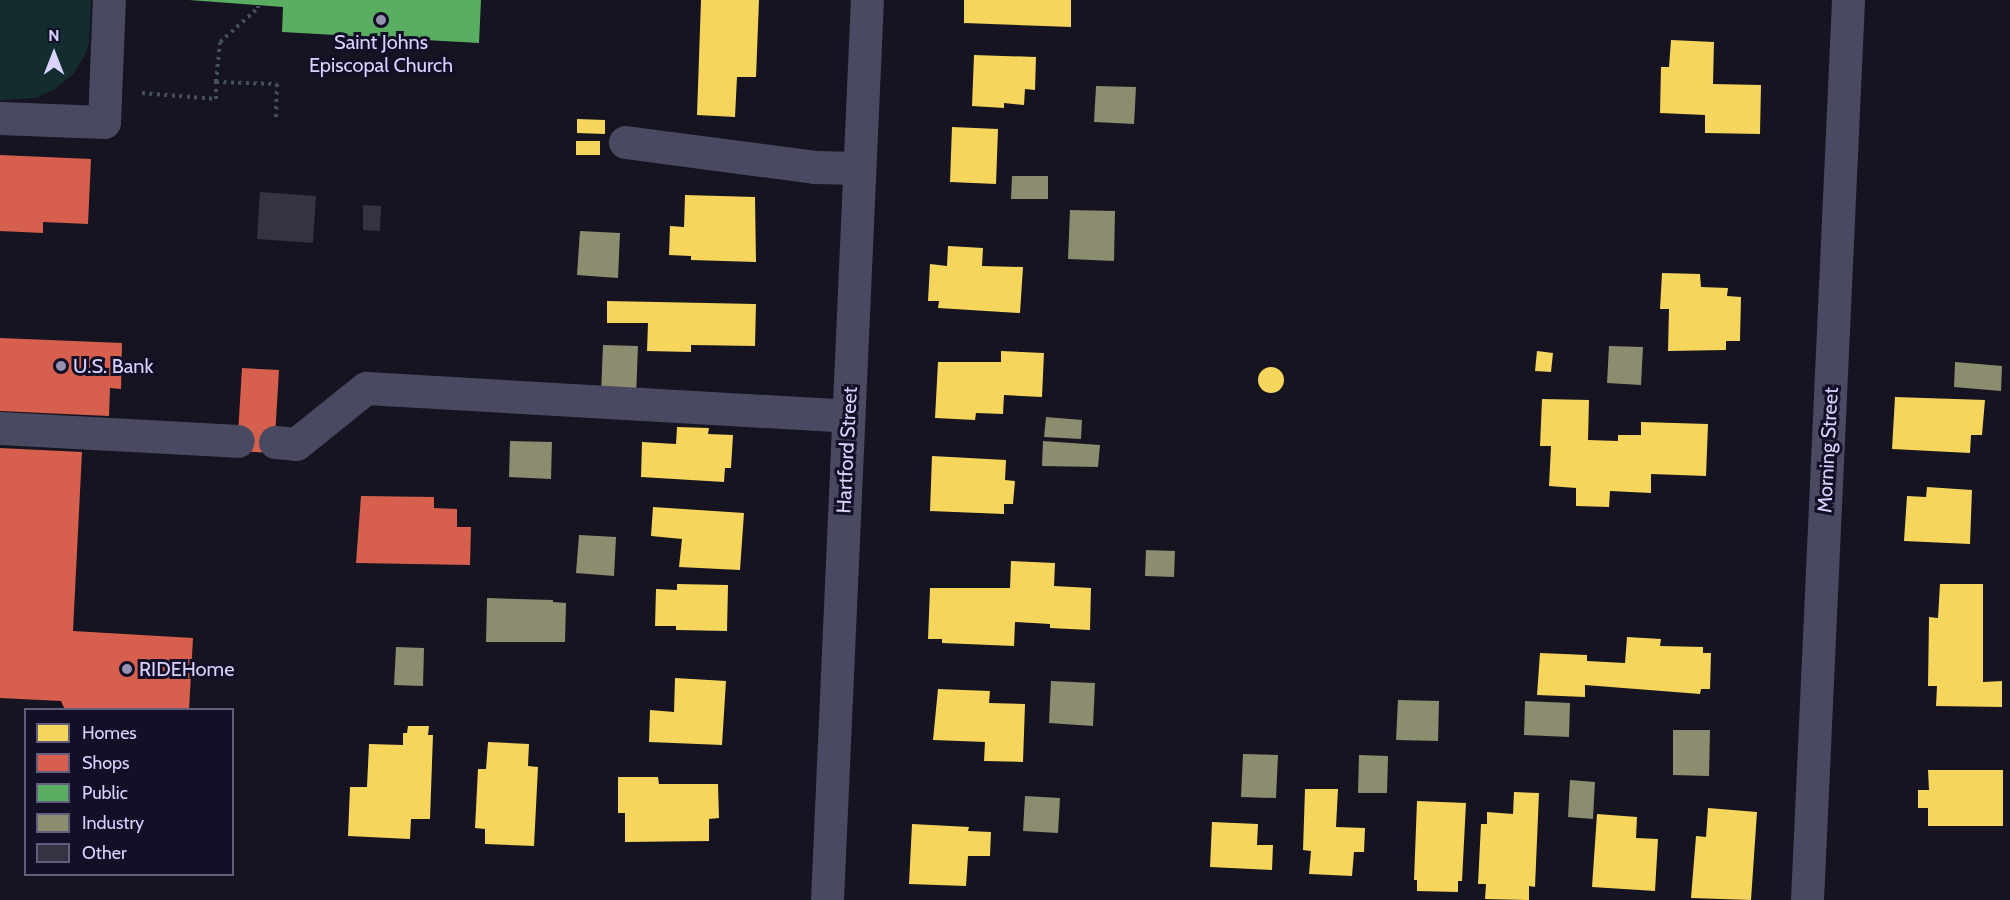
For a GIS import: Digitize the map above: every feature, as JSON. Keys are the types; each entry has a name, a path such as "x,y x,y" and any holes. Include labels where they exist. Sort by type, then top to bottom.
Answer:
{"street":[{"path":"0,117 104,122 109,0"},
{"name":"Hartford Street","path":"827,900 867,0"},
{"name":"Morning Street","path":"1807,900 1848,0"},
{"path":"625,142 814,167 859,168"},
{"path":"275,442 296,444 366,388 848,416"},
{"path":"0,428 238,441"}],"path":[{"path":"141,93 216,99 220,42 258,6"},
{"path":"216,82 277,84 276,118"}],"green space":[{"path":"0,0 91,0 89,43 84,57 73,74 55,89 36,98 0,100"}],"building: Homes":[{"path":"701,0 759,0 756,77 737,77 735,117 697,115"},
{"path":"964,0 1071,0 1071,27 964,23"},
{"path":"1671,40 1714,42 1713,84 1761,85 1760,134 1705,133 1705,115 1660,113 1661,67 1669,67"},
{"path":"974,55 1036,57 1035,90 1025,89 1024,105 1004,103 1004,108 972,106"},
{"path":"577,119 605,120 605,134 577,133"},
{"path":"952,127 998,129 996,184 950,182"},
{"path":"576,141 600,141 600,155 576,155"},
{"path":"685,195 755,197 756,262 691,260 691,256 669,255 670,226 684,227"},
{"path":"948,246 983,248 982,266 1023,267 1020,313 938,308 939,301 928,301 930,264 947,266"},
{"path":"1662,273 1700,274 1701,287 1728,288 1727,296 1741,297 1740,341 1726,341 1726,350 1668,351 1669,309 1660,309"},
{"path":"607,301 756,304 755,346 691,345 691,352 647,351 648,323 607,323"},
{"path":"1001,351 1044,353 1042,397 1004,395 1003,414 976,413 975,420 935,418 938,362 1001,362"},
{"path":"1537,351 1553,353 1551,372 1535,371"},
{"path":"1271,367 1280,371 1284,380 1280,389 1271,393 1262,389 1258,380 1262,371"},
{"path":"1895,397 1985,400 1982,435 1971,435 1970,453 1892,449"},
{"path":"1542,399 1589,400 1588,440 1618,441 1618,435 1641,435 1641,422 1708,424 1706,476 1651,474 1651,493 1610,491 1609,507 1576,506 1576,488 1549,486 1551,446 1540,446"},
{"path":"677,427 709,428 708,434 733,435 731,468 725,468 724,482 641,477 642,442 676,444"},
{"path":"932,456 1006,460 1005,480 1015,481 1013,504 1004,504 1004,514 930,511"},
{"path":"1927,487 1972,490 1970,544 1904,541 1907,496 1926,497"},
{"path":"653,507 744,513 740,570 679,567 682,539 651,536"},
{"path":"1011,561 1055,563 1054,586 1091,588 1090,630 1050,628 1050,624 1015,622 1014,646 942,643 942,639 928,639 930,588 1010,588"},
{"path":"677,584 728,585 727,631 676,630 676,626 655,626 656,589 677,590"},
{"path":"1940,584 1983,584 1983,682 2002,681 2002,707 1936,706 1937,686 1928,686 1929,617 1938,618"},
{"path":"1627,637 1661,639 1660,646 1703,647 1703,653 1711,653 1710,689 1701,689 1700,694 1585,685 1585,697 1537,695 1540,653 1587,655 1587,661 1625,663"},
{"path":"675,678 726,681 722,745 649,742 650,710 674,712"},
{"path":"938,689 990,691 989,703 1025,704 1023,762 984,761 985,742 933,740"},
{"path":"408,726 429,726 428,735 433,735 430,819 411,819 410,839 348,836 350,787 367,787 369,744 403,745 403,733 407,733"},
{"path":"488,742 529,744 528,766 538,767 534,846 485,844 485,829 475,828 478,769 486,769"},
{"path":"1928,770 2003,770 2003,826 1928,826 1928,808 1918,808 1918,790 1929,790"},
{"path":"618,777 658,777 659,784 718,784 719,818 709,819 709,841 625,842 625,813 618,813"},
{"path":"1305,789 1338,789 1336,827 1365,828 1364,852 1354,852 1352,876 1309,874 1311,851 1303,850"},
{"path":"1514,792 1539,793 1535,887 1529,886 1529,900 1485,899 1486,884 1478,884 1481,824 1487,824 1487,812 1513,814"},
{"path":"1417,801 1466,803 1462,881 1458,881 1458,892 1417,891 1417,880 1414,880"},
{"path":"1708,808 1757,812 1751,900 1691,898 1696,836 1706,837"},
{"path":"1597,814 1637,817 1636,838 1658,839 1655,891 1592,887"},
{"path":"1212,822 1258,824 1257,845 1273,845 1272,870 1210,867"},
{"path":"912,824 969,827 968,831 991,832 990,856 968,856 966,886 909,884"}],"building: Shops":[{"path":"0,155 91,159 88,224 43,222 43,233 0,231"},
{"name":"U.S. Bank","path":"0,338 122,343 121,389 110,388 109,416 0,411"},
{"path":"242,368 279,370 274,453 237,451"},
{"path":"0,448 82,452 73,631 193,638 189,708 64,708 61,701 0,698"},
{"path":"361,496 434,497 434,508 457,509 457,527 471,527 470,565 356,563"}],"building: Public":[{"name":"Saint Johns Episcopal Church","path":"189,0 481,0 479,43 282,32 283,7"}],"building: Industry":[{"path":"1096,86 1136,87 1134,124 1094,122"},
{"path":"1012,176 1048,176 1048,199 1011,199"},
{"path":"1070,210 1115,211 1114,261 1068,259"},
{"path":"580,231 620,233 618,278 577,275"},
{"path":"603,345 638,346 636,397 601,395"},
{"path":"1609,346 1643,347 1641,385 1607,383"},
{"path":"1955,362 2002,366 2001,391 1954,387"},
{"path":"1046,417 1082,420 1081,439 1044,437"},
{"path":"510,441 552,442 551,479 509,477"},
{"path":"1043,441 1100,445 1098,467 1042,466"},
{"path":"579,535 616,537 614,576 576,573"},
{"path":"1146,550 1175,551 1174,577 1145,576"},
{"path":"487,598 553,600 553,602 566,603 565,642 486,642"},
{"path":"396,647 424,648 423,686 394,685"},
{"path":"1051,681 1095,683 1093,726 1049,723"},
{"path":"1398,700 1439,701 1438,741 1396,740"},
{"path":"1525,701 1570,703 1569,737 1524,735"},
{"path":"1673,730 1710,730 1709,776 1673,775"},
{"path":"1243,754 1278,755 1276,798 1241,797"},
{"path":"1359,755 1388,756 1387,793 1358,793"},
{"path":"1570,780 1595,782 1593,819 1568,817"},
{"path":"1025,796 1060,798 1058,833 1023,831"}],"building: Other":[{"path":"260,192 316,196 313,243 257,239"},
{"path":"363,205 381,206 380,231 363,230"}],"place":[{"name":"Saint Johns Episcopal Church","path":"381,20"},
{"name":"U.S. Bank","path":"61,366"},
{"name":"RIDEHome","path":"127,669"}]}
